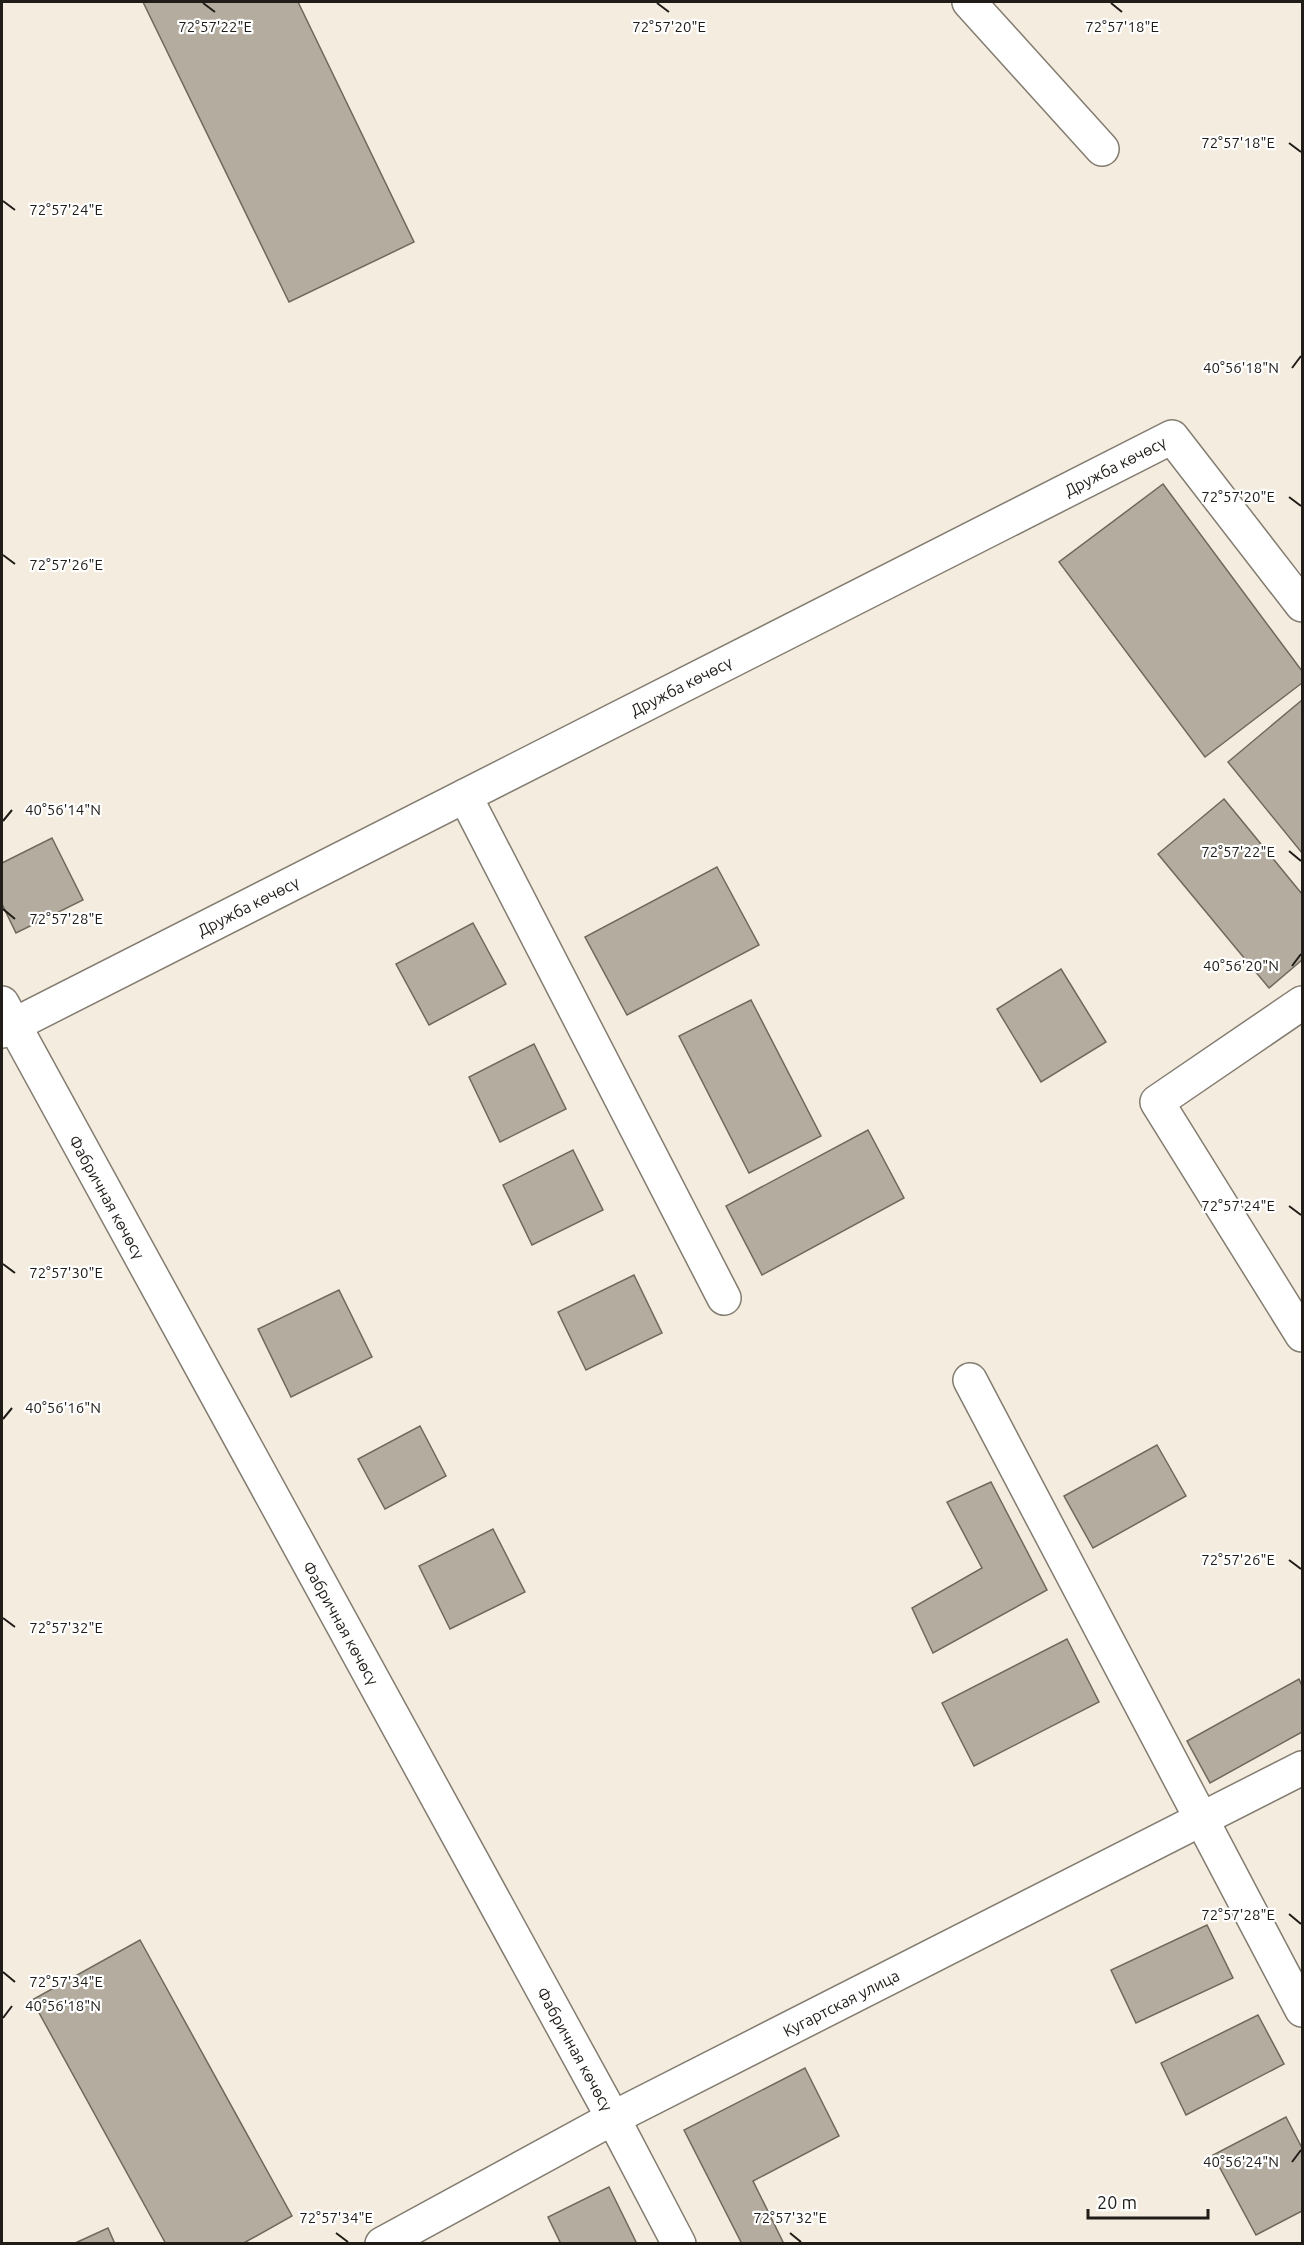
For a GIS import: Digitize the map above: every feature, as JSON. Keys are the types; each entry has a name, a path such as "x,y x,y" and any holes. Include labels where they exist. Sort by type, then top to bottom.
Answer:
{"street":[{"path":"969,2 1102,149"},
{"name":"Дружба көчөсү","path":"5,1020 465,796 1172,437 1302,605"},
{"path":"465,796 723,1298"},
{"path":"1302,1003 1156,1102 1302,1335"},
{"name":"Фабричная көчөсү","path":"5,1020 613,2118 679,2244"},
{"path":"970,1380 1302,2010"},
{"name":"Кугартская улица","path":"382,2244 613,2118 1302,1768"}],"building":[{"path":"143,2 298,2 414,242 289,302"},
{"path":"1163,484 1302,671 1302,683 1205,757 1059,562"},
{"path":"1302,700 1302,853 1228,762"},
{"path":"1224,799 1302,894 1302,960 1269,988 1158,854"},
{"path":"52,838 83,900 16,933 2,904 2,863"},
{"path":"717,867 759,945 627,1015 585,937"},
{"path":"473,923 506,984 429,1025 396,964"},
{"path":"1061,969 1106,1042 1041,1082 997,1009"},
{"path":"751,1000 821,1136 749,1173 679,1036"},
{"path":"534,1044 566,1109 500,1142 469,1077"},
{"path":"868,1130 904,1198 762,1275 726,1206"},
{"path":"573,1150 603,1210 532,1245 503,1185"},
{"path":"634,1275 662,1333 586,1370 558,1312"},
{"path":"339,1290 372,1357 291,1397 258,1329"},
{"path":"420,1426 446,1476 385,1509 358,1459"},
{"path":"1157,1445 1186,1496 1093,1548 1064,1496"},
{"path":"991,1482 1047,1590 933,1653 912,1608 982,1568 947,1502"},
{"path":"493,1529 525,1592 450,1629 419,1566"},
{"path":"1067,1639 1099,1702 974,1766 942,1703"},
{"path":"1299,1679 1302,1686 1302,1732 1210,1783 1187,1741"},
{"path":"1207,1925 1233,1978 1136,2023 1111,1970"},
{"path":"140,1940 292,2216 242,2244 166,2244 32,2000"},
{"path":"1258,2015 1284,2064 1186,2115 1161,2063"},
{"path":"805,2068 839,2136 753,2181 784,2244 742,2244 684,2130"},
{"path":"1286,2117 1302,2148 1302,2211 1256,2235 1213,2155"},
{"path":"609,2187 637,2244 561,2244 548,2217"},
{"path":"108,2228 115,2244 73,2244"}]}
